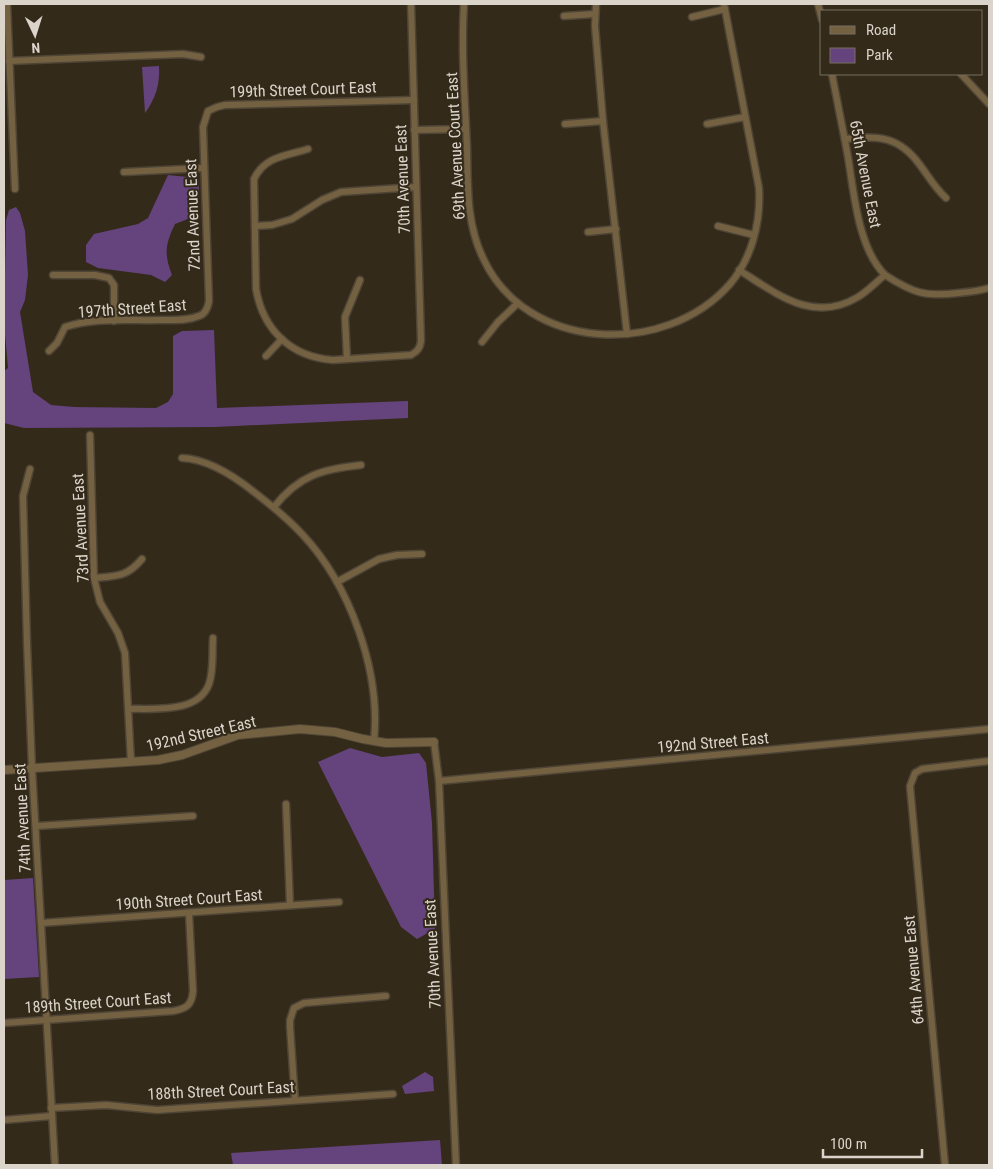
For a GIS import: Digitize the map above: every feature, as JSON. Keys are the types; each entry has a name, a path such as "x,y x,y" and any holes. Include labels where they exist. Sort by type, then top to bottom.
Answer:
{"street":[{"path":"7,4 15,189"},
{"name":"70th Avenue East","path":"346,359 411,355 418,352 421,341 410,4"},
{"name":"69th Avenue Court East","path":"464,4 469,204 476,241 483,259 494,278 506,293 518,303"},
{"path":"596,4 595,14 603,121 627,334"},
{"path":"482,342 498,322 518,303 537,317 557,327 578,332 612,335 656,328 692,314 719,295 739,270 754,235 759,209 758,188 746,117 724,7 692,17"},
{"path":"564,16 595,14"},
{"path":"9,62 183,54 201,57"},
{"name":"65th Avenue East","path":"832,75 863,234 873,260 885,275"},
{"path":"962,75 989,104"},
{"name":"199th Street Court East","path":"210,110 217,106 225,105 414,100"},
{"name":"72nd Avenue East","path":"199,317 206,311 209,301 203,127 206,115 210,110"},
{"path":"707,124 746,117"},
{"path":"565,124 603,121"},
{"path":"414,130 466,129"},
{"path":"844,139 880,137 896,143 910,153 935,187 946,198"},
{"path":"308,149 274,159 261,166 254,179 256,289 258,300 268,323 282,339 299,352 321,359 346,359 345,317 347,308 360,280"},
{"path":"124,172 204,168"},
{"path":"255,226 272,225 292,219 322,200 341,192 416,187"},
{"path":"718,226 754,235"},
{"path":"588,232 616,229"},
{"path":"739,270 791,302 813,307 831,307 849,301 863,294 885,275 911,290 933,295 972,292 989,288"},
{"path":"53,275 96,275 108,277 113,281 114,285 114,321"},
{"name":"197th Street East","path":"49,351 58,343 65,327 81,323 185,320 199,317"},
{"path":"266,356 282,339"},
{"name":"73rd Avenue East","path":"90,435 94,578 100,602 118,633 125,653 131,762"},
{"path":"182,458 194,458 217,468 241,482 274,507 303,535 337,582 354,619 366,653 373,694 374,741"},
{"path":"274,507 297,484 316,473 361,465"},
{"name":"74th Avenue East","path":"30,469 23,496 32,768 55,1165"},
{"path":"337,582 378,559 397,555 422,554"},
{"path":"94,578 118,576 127,573 142,559"},
{"path":"129,709 179,707 198,698 209,684 213,638"},
{"name":"192nd Street East","path":"4,770 158,760 182,755 228,738 252,733 300,729 335,732 386,743 434,742"},
{"name":"192nd Street East","path":"439,781 989,729"},
{"name":"70th Avenue East","path":"434,742 439,781 456,1165"},
{"name":"64th Avenue East","path":"945,1165 910,786 915,773 922,769 934,766 989,762"},
{"path":"286,804 290,905"},
{"path":"36,826 193,816"},
{"name":"190th Street Court East","path":"41,923 339,902"},
{"name":"189th Street Court East","path":"4,1023 173,1011 188,1007 191,1003 193,991 189,913"},
{"path":"295,1100 290,1020 292,1011 296,1006 304,1003 386,996"},
{"name":"188th Street Court East","path":"4,1120 106,1105 157,1110 393,1094"}],"green space":[{"path":"159,66 159,79 156,91 145,113 142,67"},
{"path":"168,175 197,178 199,181 198,209 191,217 175,224 169,238 167,255 172,275 165,282 151,275 98,268 86,262 86,245 94,234 138,224 148,218"},
{"path":"16,207 20,213 25,231 28,275 25,300 20,312 33,392 51,405 156,408 168,402 173,394 173,336 182,331 214,330 217,408 408,401 408,418 215,427 24,428 4,423 4,371 8,368 4,323 6,220 9,210"},
{"path":"350,748 382,757 419,753 426,763 432,823 435,929 417,939 401,927 318,762"},
{"path":"33,878 39,977 4,979 4,880"},
{"path":"425,1072 433,1077 434,1091 405,1094 402,1086"},
{"path":"440,1140 442,1165 233,1165 231,1153"}]}
